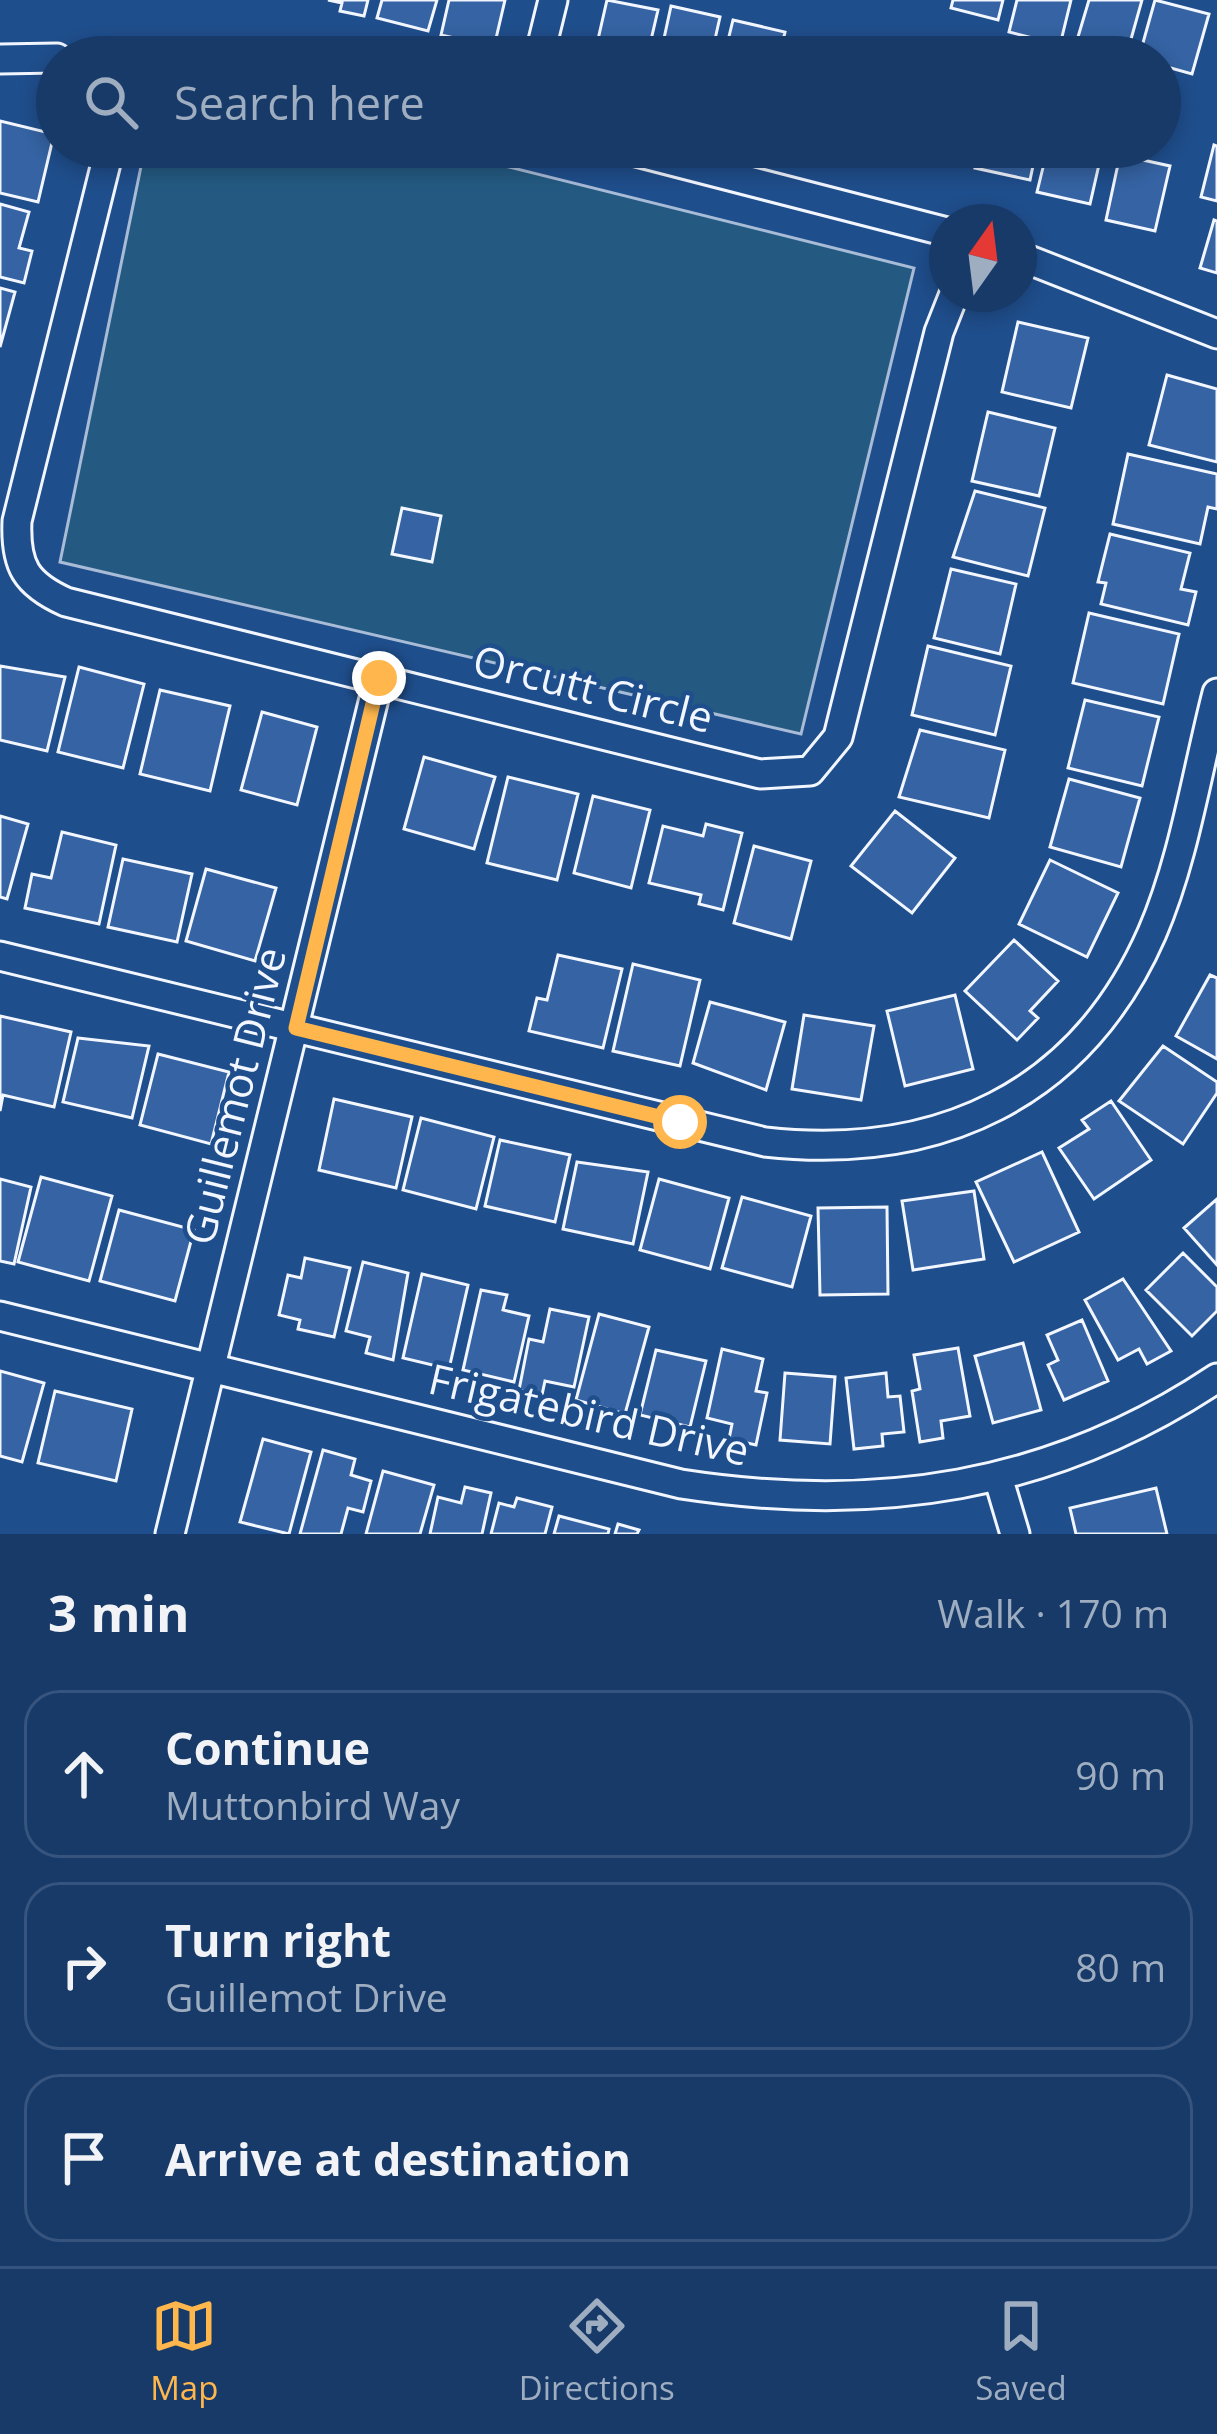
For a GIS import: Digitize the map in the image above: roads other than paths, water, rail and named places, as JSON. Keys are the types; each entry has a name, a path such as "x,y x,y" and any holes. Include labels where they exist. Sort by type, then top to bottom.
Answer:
{"street":[{"path":"544,36 553,0"},
{"path":"0,59 36,58"},
{"name":"Orcutt Circle","path":"105,168 17,521 21,571 40,590 66,602 760,774 810,771 838,737 947,312"},
{"path":"699,168 929,227"},
{"path":"1037,263 1217,334"},
{"name":"Guillemot Drive","path":"170,1534 379,678"},
{"path":"0,956 765,1142 832,1150 895,1143 955,1127 1012,1099 1057,1065 1101,1022 1133,973 1159,912 1217,693"},
{"name":"Frigatebird Drive","path":"0,1316 681,1484 760,1496 893,1496 998,1477 1122,1432 1217,1378"},
{"path":"998,1477 1015,1534"}]}
